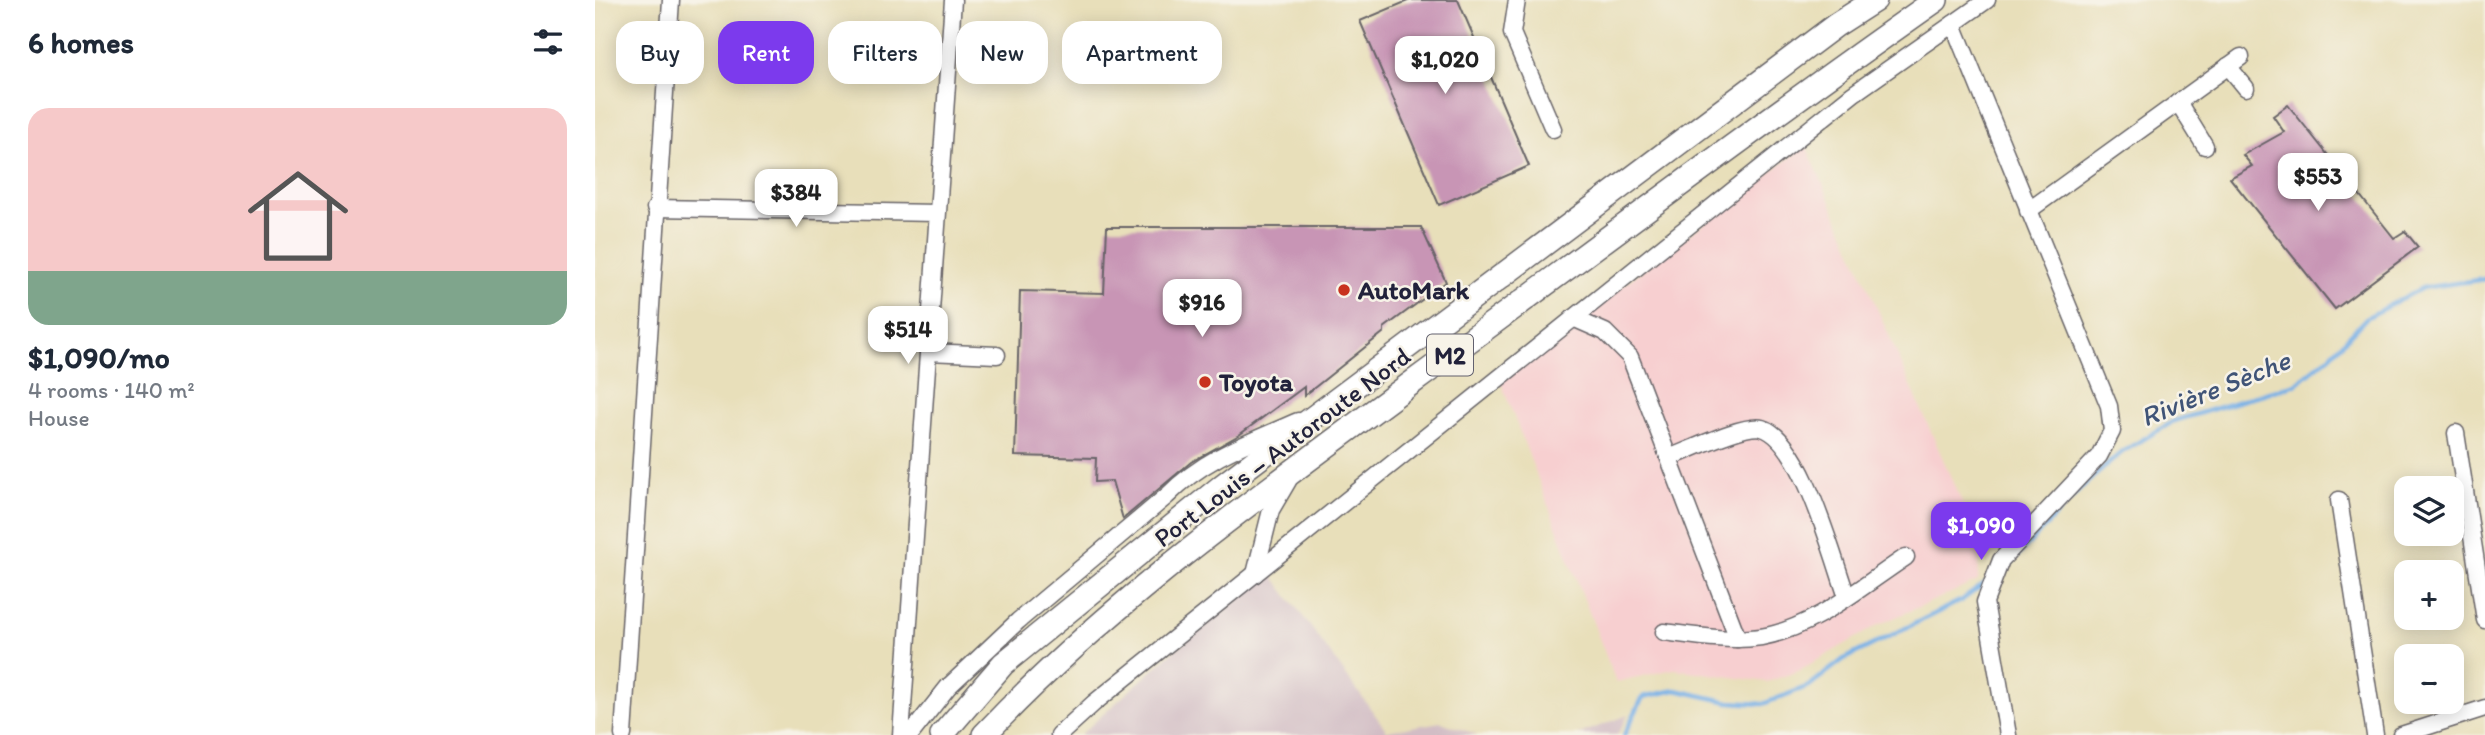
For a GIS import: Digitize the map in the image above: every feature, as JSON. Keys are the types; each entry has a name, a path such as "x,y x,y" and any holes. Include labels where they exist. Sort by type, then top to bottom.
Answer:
{"highway":[{"name":"Port Louis – Autoroute Nord","path":"942,735 1003,664 1222,486 1746,93 1875,0"},
{"name":"Port Louis – Autoroute Nord","path":"983,735 1089,632 1308,458 1771,116 1936,0"}],"street":[{"path":"623,735 655,208 671,0"},
{"path":"901,735 953,0"},
{"path":"1517,0 1512,33 1553,129"},
{"path":"1746,93 1801,39 1853,0"},
{"path":"1059,735 1853,93 1987,0"},
{"path":"1953,24 2109,405 2112,431 2099,456 2001,560 1985,602 2008,735"},
{"path":"2028,211 2235,62 2246,89"},
{"path":"2178,102 2205,146"},
{"path":"655,208 937,213"},
{"path":"1573,318 1605,332 1630,357 1671,457 1738,639"},
{"path":"928,352 997,355"},
{"path":"910,735 948,687 1018,621 1167,496 1188,475 1223,453 1325,409"},
{"path":"1671,457 1745,429 1761,427 1777,436 1799,465 1847,597"},
{"path":"2456,433 2485,620"},
{"path":"1255,574 1271,510 1282,488 1308,458"},
{"path":"2339,500 2375,735"},
{"path":"1664,632 1738,639 1780,632 1804,622 1847,597 1906,557"},
{"path":"2401,735 2485,708"}],"shaded area":[{"path":"1806,145 1980,544 1978,581 1878,625 1799,671 1767,682 1674,669 1616,682 1500,380"},
{"path":"1271,573 1387,731 1441,722 1478,735 1080,735 1175,650"},
{"path":"1628,715 1617,735 1577,735"}],"building":[{"path":"1410,0 1458,0 1529,166 1439,205 1360,21"},
{"path":"2288,105 2394,238 2405,231 2418,247 2335,309 2230,178 2252,166 2243,155 2284,132 2273,116"},
{"name":"Toyota","path":"1107,227 1421,227 1446,282 1384,328 1384,332 1304,396 1304,387 1239,435 1191,462 1123,519 1112,481 1095,482 1096,458 1015,456 1020,291 1104,293"}],"waterway":[{"name":"Rivière Sèche","path":"2003,571 2084,485 2122,452 2174,421 2296,384 2331,355 2366,318 2422,288 2485,279"},
{"name":"Rivière Sèche","path":"1624,735 1643,697 1676,690 1729,702 1763,704 1809,686 1844,659 1962,600 1987,582"}],"place":[{"name":"AutoMark","path":"1344,290"},
{"name":"Toyota","path":"1205,382"}]}
